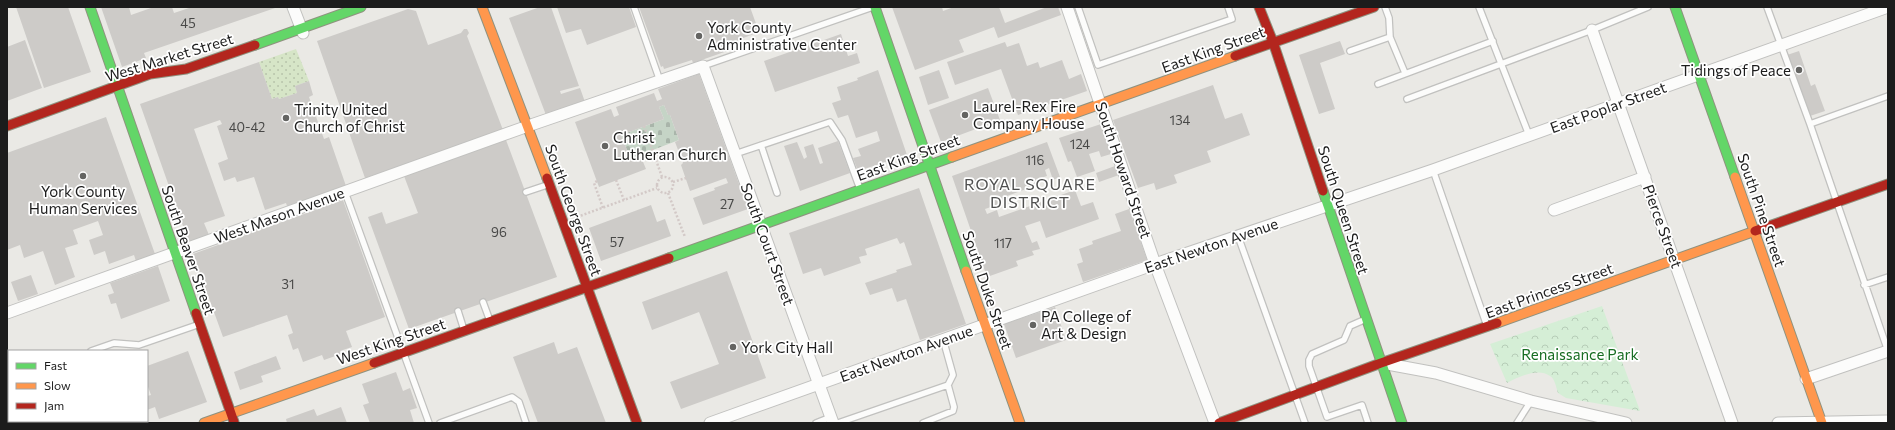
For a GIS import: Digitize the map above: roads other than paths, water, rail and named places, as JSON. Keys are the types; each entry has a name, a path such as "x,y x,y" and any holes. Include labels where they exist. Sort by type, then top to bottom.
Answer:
{"street":[{"name":"South Beaver Street","path":"90,7 235,423"},
{"path":"293,7 302,32"},
{"name":"West Market Street","path":"7,126 150,74 186,69 302,32 361,7"},
{"name":"South George Street","path":"482,7 528,126 637,423"},
{"name":"South Duke Street","path":"874,7 930,164 984,325 1020,423"},
{"name":"South Howard Street","path":"1067,7 1102,104 1155,264 1215,423"},
{"name":"South Queen Street","path":"1259,7 1273,42 1402,423"},
{"name":"East King Street","path":"587,286 1374,7"},
{"name":"South Pine Street","path":"1675,7 1821,422"},
{"name":"East Poplar Street","path":"1328,205 1433,170 1888,7"},
{"name":"Pierce Street","path":"1592,30 1732,423"},
{"name":"West Mason Avenue","path":"7,313 528,126 703,66"},
{"name":"South Court Street","path":"703,66 819,384 834,421"},
{"path":"1554,210 1645,177"},
{"name":"East Princess Street","path":"1219,423 1296,396 1381,363 1487,327 1888,184"},
{"name":"East Newton Avenue","path":"710,423 1155,264 1328,205"},
{"name":"West King Street","path":"204,423 587,286"},
{"path":"1806,379 1888,351"},
{"path":"1381,363 1436,373 1531,401 1626,423"},
{"path":"1778,423 1888,421"}],"lane":[{"path":"634,7 660,81"},
{"path":"703,66 874,7"},
{"path":"1078,7 1098,65 1232,19 1228,7"},
{"path":"1385,7 1390,37 1405,73"},
{"path":"1479,7 1530,135"},
{"path":"1407,99 1592,30 1648,7"},
{"path":"1767,7 1780,46 1810,124 1864,285 1888,351"},
{"path":"1350,51 1390,37"},
{"path":"1378,84 1493,41"},
{"path":"1810,124 1888,96"},
{"path":"735,154 830,122 842,140 860,189"},
{"path":"761,145 777,193"},
{"path":"1433,170 1487,327"},
{"path":"526,192 549,184"},
{"path":"345,192 429,423"},
{"path":"1238,236 1305,423"},
{"path":"1864,285 1888,277"},
{"path":"483,302 490,321"},
{"path":"458,311 464,330"},
{"path":"1366,319 1350,326 1344,340 1312,354 1309,360 1309,366 1327,417 1362,405 1368,423"},
{"path":"94,350 114,344 139,345 200,324"},
{"path":"816,423 834,421 948,385 953,375 943,340"},
{"path":"923,423 950,413 954,407 948,385"},
{"path":"440,423 512,397 519,402 526,423"},
{"path":"1517,423 1531,401"}],"place":[{"name":"York County Administrative Center","path":"699,36"},
{"name":"Tidings of Peace","path":"1799,70"},
{"name":"Laurel-Rex Fire Company House","path":"965,115"},
{"name":"Trinity United Church of Christ","path":"286,118"},
{"name":"Christ Lutheran Church","path":"605,146"},
{"name":"York County Human Services","path":"83,176"},
{"name":"PA College of Art & Design","path":"1033,325"},
{"name":"York City Hall","path":"733,347"}],"district":[{"name":"ROYAL SQUARE DISTRICT","path":"1030,192"}],"park label":[{"name":"Renaissance Park","path":"1580,354"}]}
